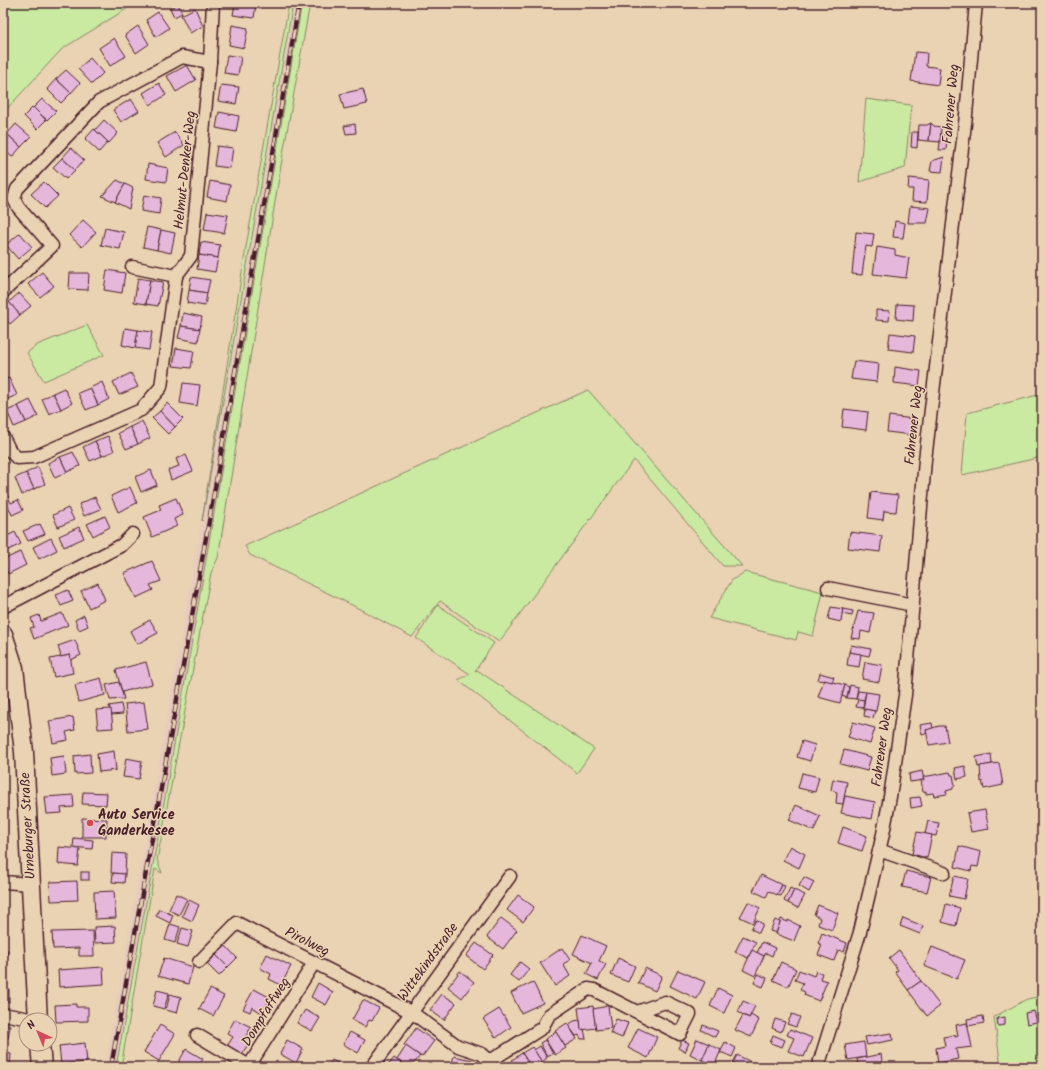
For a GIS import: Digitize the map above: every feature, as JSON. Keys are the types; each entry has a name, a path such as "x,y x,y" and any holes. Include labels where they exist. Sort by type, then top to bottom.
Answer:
{"street":[{"name":"Helmut-Denker-Weg","path":"3,437 10,451 17,458 34,457 141,410 161,387 176,276 191,256 210,62 213,3"},
{"name":"Fahrener Weg","path":"818,1067 860,932 880,850 890,797 904,702 925,460 966,115 976,3"},
{"path":"3,292 52,246 18,207 14,199 18,190 99,102 182,57 210,62"},
{"path":"132,267 176,276"},
{"path":"3,607 122,545 133,534"},
{"path":"828,588 913,606"},
{"name":"Urneburger Straße","path":"3,634 14,668 24,752 38,1012"},
{"path":"880,850 944,873"},
{"name":"Wittekindstraße","path":"372,1067 510,876"},
{"path":"3,882 31,884"},
{"name":"Pirolweg","path":"200,962 237,924 411,1012 458,1046 482,1054 489,1064"},
{"name":"Dompfaffweg","path":"197,1035 249,1066 314,963"},
{"path":"489,1064 542,1028 549,1015 588,989 594,990 638,1012"},
{"path":"3,1014 18,1017"},
{"path":"41,1052 42,1067"}],"shaded area":[{"path":"293,3 302,3 160,826 116,1067 105,1067"}],"green space":[{"path":"3,3 136,3 62,49 3,113"},
{"path":"289,3 293,3 202,521 246,247"},
{"path":"302,3 310,3 280,171 218,558 211,573 157,860 162,873 155,869 121,1067 116,1067 160,826"},
{"path":"866,99 911,105 905,168 859,182"},
{"path":"87,325 104,355 44,381 27,353 37,345"},
{"path":"588,390 742,566 723,566 634,460 499,642 440,601 412,637 352,605 250,555 245,546"},
{"path":"1042,394 1042,457 962,475 967,413"},
{"path":"745,572 823,592 813,636 798,632 796,640 709,618 732,580"},
{"path":"438,605 494,643 475,671 477,670 594,749 577,773 458,680 470,674 416,638"},
{"path":"1042,996 1042,1067 1001,1067 994,1017 1027,999"}],"building":[{"path":"235,3 256,3 254,18 233,15"},
{"path":"178,4 182,13 174,17 170,8"},
{"path":"195,8 203,26 190,33 181,15"},
{"path":"158,12 169,28 156,37 146,20"},
{"path":"232,25 248,28 244,48 229,45"},
{"path":"138,26 149,44 136,53 125,35"},
{"path":"114,38 126,56 110,66 99,48"},
{"path":"915,52 927,53 926,66 940,68 938,85 911,81"},
{"path":"227,55 241,57 238,75 224,73"},
{"path":"90,58 103,73 92,84 78,69"},
{"path":"187,65 196,80 176,92 167,76"},
{"path":"66,70 80,83 71,93 56,79"},
{"path":"56,79 71,93 61,103 47,89"},
{"path":"159,83 166,95 150,105 143,93"},
{"path":"221,85 239,87 236,104 218,101"},
{"path":"363,89 367,104 344,109 340,94"},
{"path":"42,99 56,111 47,120 33,108"},
{"path":"131,99 139,111 121,122 113,110"},
{"path":"33,107 46,120 37,129 24,116"},
{"path":"219,112 239,116 236,132 216,128"},
{"path":"104,120 118,133 109,143 95,130"},
{"path":"931,123 929,141 918,140 919,125 927,125"},
{"path":"931,123 934,126 941,127 940,142 929,141"},
{"path":"16,124 31,137 21,147 7,134"},
{"path":"355,124 356,133 346,134 344,126"},
{"path":"94,129 108,142 99,152 85,139"},
{"path":"175,132 184,145 166,157 157,143"},
{"path":"912,132 918,132 917,148 911,147"},
{"path":"7,134 21,147 12,157 3,149 3,138"},
{"path":"941,135 947,135 946,150 939,150"},
{"path":"217,146 233,148 230,168 214,166"},
{"path":"71,148 84,160 75,170 62,158"},
{"path":"944,157 942,172 930,171 932,161"},
{"path":"62,158 75,170 66,179 53,167"},
{"path":"148,164 168,168 166,182 146,179"},
{"path":"909,178 929,180 927,202 912,201 913,189 908,189"},
{"path":"117,180 125,184 115,202 102,196"},
{"path":"210,181 230,185 227,201 207,197"},
{"path":"44,182 58,196 45,208 31,194"},
{"path":"125,184 133,188 129,209 115,202"},
{"path":"144,195 161,198 159,214 141,211"},
{"path":"910,206 930,208 927,223 908,223"},
{"path":"207,212 228,215 224,233 204,230"},
{"path":"83,220 96,232 82,247 69,235"},
{"path":"895,221 905,223 903,238 893,237"},
{"path":"147,227 161,230 157,250 143,247"},
{"path":"105,228 124,232 120,249 101,245"},
{"path":"161,230 175,233 171,253 157,250"},
{"path":"856,232 874,234 872,247 866,246 862,275 852,274"},
{"path":"20,233 32,247 18,259 6,245"},
{"path":"201,242 220,245 218,258 199,255"},
{"path":"877,247 895,250 895,255 909,258 906,278 873,274"},
{"path":"199,255 218,258 215,272 197,269"},
{"path":"107,270 125,273 122,293 104,290"},
{"path":"42,272 54,286 40,297 28,284"},
{"path":"70,273 89,273 88,290 69,289"},
{"path":"191,277 210,280 207,293 189,290"},
{"path":"138,278 150,280 146,304 134,302"},
{"path":"150,280 163,282 158,306 146,304"},
{"path":"189,290 207,293 205,306 187,303"},
{"path":"19,293 31,306 20,315 9,302"},
{"path":"9,302 20,315 10,324 3,316 3,306"},
{"path":"897,304 914,305 913,321 896,319"},
{"path":"876,310 890,311 889,321 876,320"},
{"path":"183,313 202,317 200,329 181,326"},
{"path":"181,326 200,329 198,342 178,338"},
{"path":"125,328 138,330 135,348 122,345"},
{"path":"138,330 152,332 149,350 135,348"},
{"path":"890,333 915,336 913,352 888,349"},
{"path":"176,348 194,351 191,368 173,366"},
{"path":"854,361 879,364 877,382 851,379"},
{"path":"895,367 921,371 919,386 894,383"},
{"path":"131,373 138,387 119,395 113,382"},
{"path":"9,378 17,395 3,401 3,380"},
{"path":"102,382 109,399 98,405 90,388"},
{"path":"183,383 200,385 197,406 180,403"},
{"path":"64,388 72,403 61,409 53,393"},
{"path":"90,388 98,405 86,410 78,393"},
{"path":"53,393 61,409 49,414 42,399"},
{"path":"30,400 38,416 26,422 18,406"},
{"path":"167,403 183,419 175,427 160,411"},
{"path":"18,406 26,422 14,427 7,411"},
{"path":"844,409 868,412 866,430 842,427"},
{"path":"160,411 175,427 168,434 152,418"},
{"path":"889,416 914,419 912,435 887,432"},
{"path":"142,421 150,438 138,444 130,427"},
{"path":"130,427 138,444 126,449 118,433"},
{"path":"108,436 114,451 102,456 95,441"},
{"path":"95,441 102,456 90,461 83,447"},
{"path":"73,452 80,466 67,472 60,457"},
{"path":"186,455 193,471 171,480 168,470 179,466 176,459"},
{"path":"60,457 67,472 55,478 48,463"},
{"path":"38,467 45,484 34,489 26,473"},
{"path":"151,470 157,485 141,492 135,477"},
{"path":"26,473 34,489 22,495 15,478"},
{"path":"3,485 11,503 18,500 23,510 12,515 8,506 3,508"},
{"path":"130,487 137,503 118,512 111,496"},
{"path":"871,492 898,495 896,512 884,511 883,520 868,518"},
{"path":"95,497 101,509 84,516 79,504"},
{"path":"176,498 183,515 174,519 177,526 152,537 144,517 161,510 159,505"},
{"path":"68,508 74,520 58,527 53,515"},
{"path":"105,516 110,527 93,536 87,524"},
{"path":"40,524 45,534 28,541 23,531"},
{"path":"79,527 84,538 64,547 59,536"},
{"path":"15,532 21,544 4,552 3,538"},
{"path":"850,532 882,536 880,552 848,548"},
{"path":"51,538 57,550 39,559 33,547"},
{"path":"20,552 26,565 8,574 3,560"},
{"path":"152,561 161,581 150,585 153,590 136,598 124,573"},
{"path":"98,583 105,600 89,608 81,591"},
{"path":"68,590 73,601 61,606 56,595"},
{"path":"831,607 843,609 841,622 828,619"},
{"path":"843,609 853,611 852,616 842,614"},
{"path":"858,611 874,613 870,633 861,631 860,639 851,638"},
{"path":"62,613 68,625 34,639 30,628 34,627 31,618 39,615 41,621"},
{"path":"84,615 88,626 79,630 75,620"},
{"path":"150,620 158,633 137,644 130,631"},
{"path":"75,640 81,655 71,660 70,655 61,657 58,646"},
{"path":"851,645 871,649 869,656 849,652"},
{"path":"849,652 861,654 859,667 847,665"},
{"path":"70,655 73,673 54,677 50,659"},
{"path":"146,662 152,684 122,692 116,670"},
{"path":"865,662 882,665 879,682 862,679"},
{"path":"820,673 834,677 832,682 818,680"},
{"path":"101,678 105,695 79,702 75,685"},
{"path":"824,680 845,685 840,703 818,697"},
{"path":"119,682 124,699 110,700 106,685"},
{"path":"845,685 849,687 847,698 842,696"},
{"path":"850,685 858,687 856,699 847,698"},
{"path":"858,691 866,692 864,700 856,699"},
{"path":"866,692 879,694 876,711 863,709"},
{"path":"858,699 864,700 863,708 856,707"},
{"path":"144,702 148,729 128,731 125,704"},
{"path":"121,704 123,714 111,715 109,706"},
{"path":"111,709 113,728 98,729 96,710"},
{"path":"865,709 875,711 873,718 864,716"},
{"path":"73,717 75,730 66,732 68,740 53,743 49,721"},
{"path":"853,722 875,728 870,744 848,737"},
{"path":"932,723 933,729 926,730 927,733 922,734 920,725"},
{"path":"939,726 945,726 948,742 929,745 926,730"},
{"path":"802,741 815,745 810,761 797,757"},
{"path":"844,750 871,757 867,771 840,764"},
{"path":"114,751 116,770 99,772 97,754"},
{"path":"90,754 91,773 75,774 74,756"},
{"path":"991,754 992,764 978,767 976,757"},
{"path":"64,756 66,774 52,776 50,758"},
{"path":"126,758 142,761 139,779 123,777"},
{"path":"999,763 1003,785 984,789 982,781 981,782 980,766"},
{"path":"965,766 967,777 957,779 955,768"},
{"path":"922,771 924,780 910,782 909,774"},
{"path":"950,772 951,775 953,775 955,786 953,786 953,789 946,791 947,794 934,796 933,793 926,794 926,791 923,792 921,780 924,780 923,777"},
{"path":"802,773 819,777 815,792 798,788"},
{"path":"833,779 847,782 843,804 836,803 837,792 831,790"},
{"path":"83,792 107,793 106,805 82,804"},
{"path":"73,795 74,807 61,808 62,813 47,814 45,797"},
{"path":"845,796 875,802 872,819 841,813"},
{"path":"920,797 922,806 911,808 910,798"},
{"path":"796,805 820,816 814,831 789,820"},
{"path":"985,810 989,829 971,832 967,813"},
{"path":"82,818 107,819 106,837 82,837"},
{"path":"928,821 939,823 936,836 925,834"},
{"path":"843,827 867,836 862,851 838,843"},
{"path":"917,832 932,835 927,858 912,854"},
{"path":"74,838 93,840 92,849 73,847"},
{"path":"790,846 805,854 799,868 783,860"},
{"path":"959,846 981,852 978,867 972,866 971,871 955,867"},
{"path":"59,847 80,849 78,866 58,864"},
{"path":"112,853 126,854 125,874 111,873"},
{"path":"906,871 931,877 927,892 902,887"},
{"path":"81,872 89,872 89,880 81,880"},
{"path":"113,873 125,874 124,883 112,882"},
{"path":"761,875 782,885 777,895 769,891 766,897 753,891"},
{"path":"954,876 968,879 964,899 949,896"},
{"path":"804,877 814,882 809,892 799,886"},
{"path":"77,881 78,900 51,901 50,882"},
{"path":"782,885 785,886 781,896 777,895"},
{"path":"790,888 794,890 788,903 784,901"},
{"path":"794,890 805,895 798,908 788,903"},
{"path":"114,891 116,918 95,919 94,892"},
{"path":"176,894 187,899 179,915 169,910"},
{"path":"518,895 534,907 523,922 507,910"},
{"path":"189,900 199,905 192,921 182,916"},
{"path":"748,902 760,908 753,923 740,917"},
{"path":"946,904 960,908 956,926 942,922"},
{"path":"818,905 838,913 832,930 818,925 820,918 814,915"},
{"path":"159,909 173,915 170,923 156,916"},
{"path":"501,918 517,930 503,949 487,937"},
{"path":"903,918 923,926 920,934 900,926"},
{"path":"781,919 788,922 788,920 800,926 794,941 776,934"},
{"path":"756,920 763,924 759,933 751,929"},
{"path":"775,920 780,922 776,933 770,931"},
{"path":"170,924 180,927 175,943 165,940"},
{"path":"115,926 116,942 95,943 94,927"},
{"path":"182,928 193,931 188,947 177,944"},
{"path":"93,931 94,956 79,956 79,948 53,949 52,932"},
{"path":"822,933 847,943 844,952 838,950 834,961 818,955 822,945 818,943"},
{"path":"582,935 606,946 599,961 606,964 598,980 586,974 592,963 573,954"},
{"path":"743,936 756,942 748,958 735,952"},
{"path":"762,942 775,948 772,956 766,953 764,956 757,953"},
{"path":"476,943 493,955 483,969 466,956"},
{"path":"226,946 237,958 228,967 216,955"},
{"path":"932,947 965,960 957,979 924,966"},
{"path":"562,948 570,960 563,964 570,976 555,986 540,963"},
{"path":"3,949 8,950 5,965 3,965"},
{"path":"752,950 764,956 755,976 743,970"},
{"path":"899,950 921,981 908,990 895,972 898,970 889,958"},
{"path":"267,954 291,966 281,985 269,979 271,974 260,968"},
{"path":"216,955 228,967 219,976 207,964"},
{"path":"164,958 193,967 188,984 158,976"},
{"path":"618,958 635,966 628,982 611,975"},
{"path":"520,962 529,969 519,982 510,975"},
{"path":"781,962 796,969 788,987 773,980"},
{"path":"103,967 104,984 59,987 58,970"},
{"path":"645,968 662,976 655,991 638,983"},
{"path":"678,970 705,982 697,999 670,986"},
{"path":"799,970 814,976 816,971 822,973 820,979 827,981 819,1001 804,995 805,992 800,990 803,983 795,980"},
{"path":"460,971 474,982 462,998 448,987"},
{"path":"758,974 767,978 763,987 754,983"},
{"path":"921,981 940,1006 927,1016 908,990"},
{"path":"533,982 543,1003 521,1013 511,993"},
{"path":"318,983 333,992 326,1005 311,997"},
{"path":"718,988 732,995 724,1013 710,1006"},
{"path":"3,989 9,989 9,1002 3,1002"},
{"path":"210,989 224,996 213,1016 199,1009"},
{"path":"254,989 271,998 262,1013 252,1007 250,1012 243,1009"},
{"path":"157,990 169,993 164,1009 153,1006"},
{"path":"170,994 181,997 177,1013 166,1010"},
{"path":"442,994 456,1003 444,1020 430,1010"},
{"path":"363,1000 379,1008 372,1021 369,1020 365,1027 352,1020"},
{"path":"743,1001 755,1006 749,1018 738,1012"},
{"path":"76,1004 76,1007 88,1007 88,1021 58,1022 58,1012 55,1012 55,1005"},
{"path":"593,1006 596,1028 581,1030 578,1008"},
{"path":"608,1006 611,1028 596,1030 593,1009"},
{"path":"499,1009 511,1027 496,1038 483,1019"},
{"path":"305,1010 320,1018 312,1031 297,1023"},
{"path":"1034,1011 1037,1022 1027,1024 1025,1013"},
{"path":"792,1014 800,1017 796,1027 787,1024"},
{"path":"743,1015 749,1018 751,1015 759,1020 751,1037 735,1030"},
{"path":"983,1016 984,1023 968,1026 967,1019"},
{"path":"1005,1017 1005,1025 998,1026 997,1018"},
{"path":"235,1019 251,1027 245,1038 250,1041 242,1054 227,1046 233,1037 227,1033"},
{"path":"616,1019 628,1023 622,1038 610,1033"},
{"path":"775,1019 785,1022 781,1032 772,1028"},
{"path":"580,1020 581,1030 584,1029 586,1039 581,1039 579,1035 576,1036 568,1025 574,1021"},
{"path":"567,1023 577,1039 565,1046 555,1031"},
{"path":"967,1023 972,1047 956,1049 958,1059 938,1063 936,1048 945,1046 943,1037 958,1036 956,1025"},
{"path":"3,1025 10,1026 8,1038 3,1038"},
{"path":"160,1025 175,1034 159,1061 144,1052"},
{"path":"703,1025 718,1031 715,1037 701,1030"},
{"path":"416,1028 434,1041 422,1057 404,1045"},
{"path":"638,1028 657,1037 648,1058 628,1048"},
{"path":"790,1029 812,1038 804,1057 788,1051 794,1038 787,1035"},
{"path":"350,1032 365,1040 358,1053 343,1044"},
{"path":"556,1032 566,1048 555,1055 545,1039"},
{"path":"892,1033 893,1040 867,1045 865,1037"},
{"path":"773,1035 785,1040 782,1047 770,1043"},
{"path":"697,1039 709,1044 702,1060 690,1054"},
{"path":"287,1040 303,1049 296,1063 280,1054"},
{"path":"545,1040 553,1053 547,1056 540,1043"},
{"path":"682,1040 689,1043 685,1052 678,1048"},
{"path":"725,1042 736,1048 732,1057 720,1053"},
{"path":"864,1042 866,1057 848,1060 845,1045"},
{"path":"85,1043 87,1062 61,1064 59,1046"},
{"path":"709,1044 721,1050 714,1066 702,1060"},
{"path":"406,1046 420,1056 411,1067 407,1067 397,1060"},
{"path":"540,1046 547,1058 542,1062 534,1050"},
{"path":"532,1047 542,1062 537,1067 531,1067 522,1053"},
{"path":"186,1049 203,1059 198,1067 181,1067 177,1065"},
{"path":"3,1053 11,1054 10,1067 3,1066"},
{"path":"522,1053 531,1067 516,1067 512,1060"},
{"path":"881,1054 883,1067 859,1067 857,1059"},
{"path":"737,1055 759,1066 740,1067 733,1063"},
{"path":"454,1056 472,1060 470,1067 451,1067"},
{"path":"394,1058 397,1060 407,1067 387,1067"},
{"path":"332,1060 345,1067 327,1067"}],"railway":[{"path":"111,1067 216,482 299,3"}],"place":[{"name":"Auto Service Ganderkesee","path":"90,823"}]}
